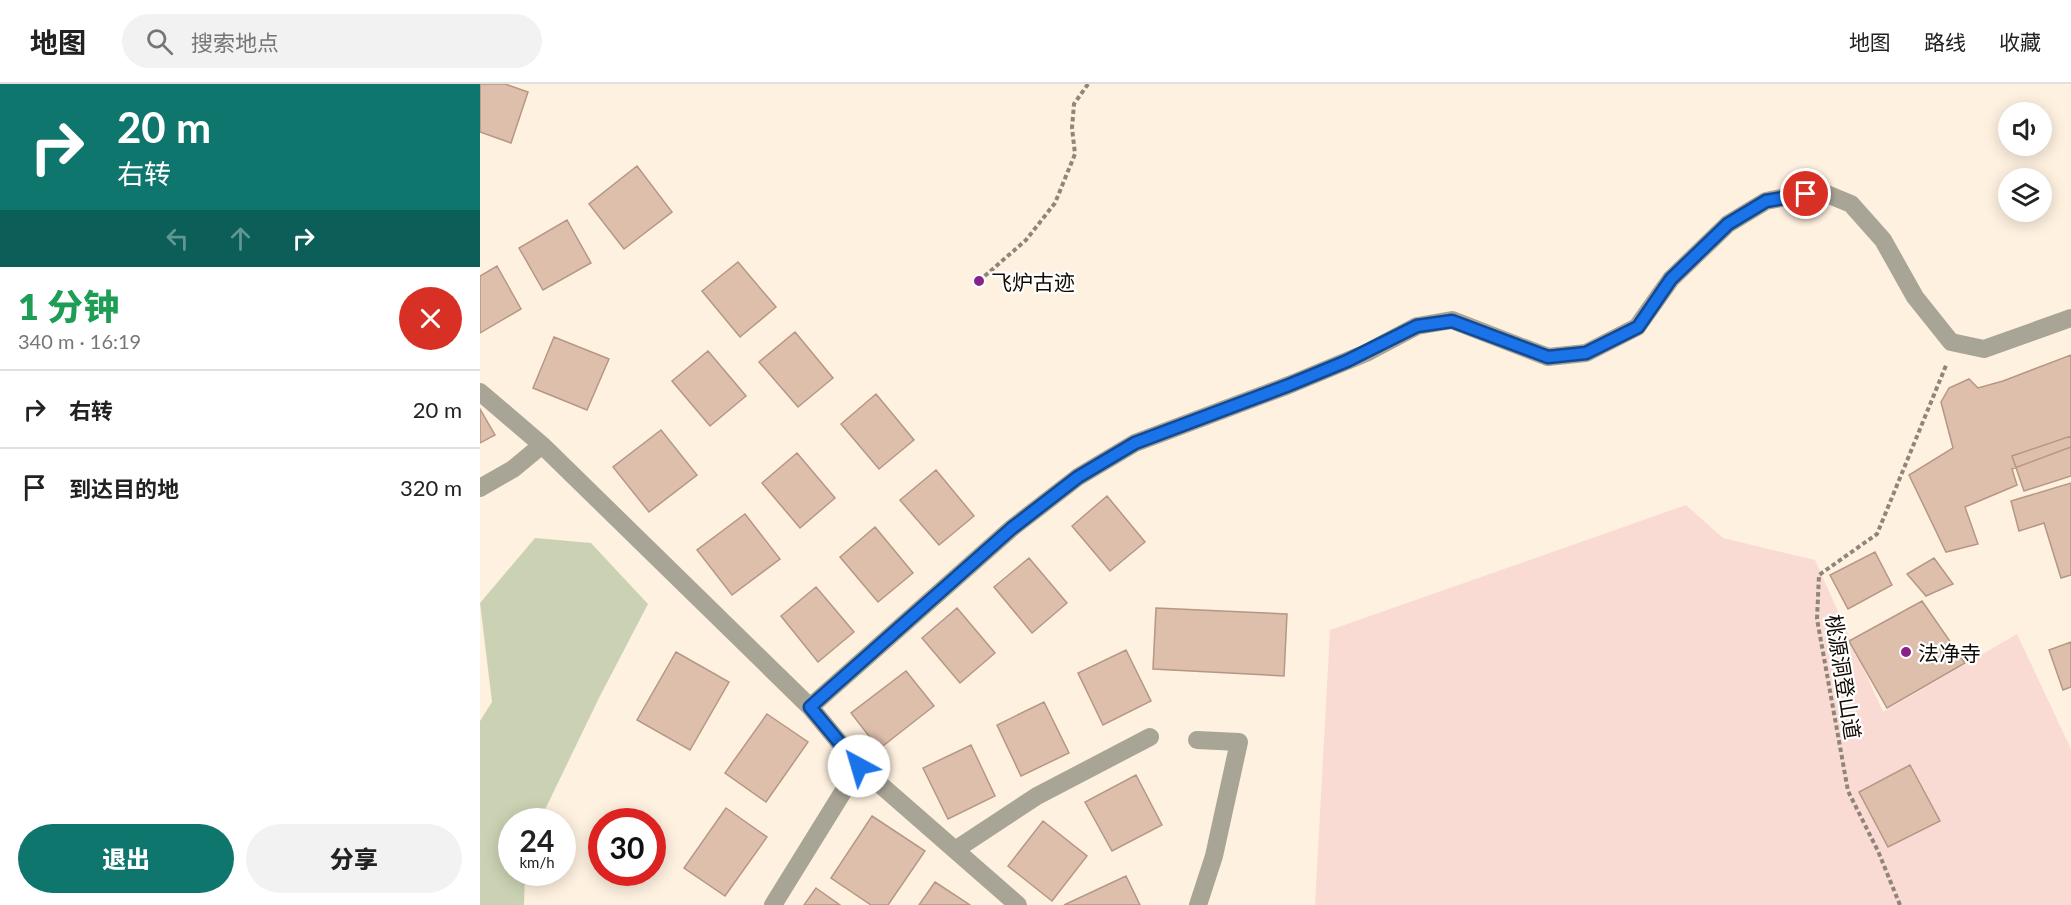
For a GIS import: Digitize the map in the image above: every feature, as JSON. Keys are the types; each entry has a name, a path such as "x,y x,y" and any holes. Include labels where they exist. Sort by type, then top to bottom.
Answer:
{"street":[{"path":"810,707 1012,528 1078,477 1135,443 1289,385 1355,357 1417,326 1452,321 1548,357 1586,353 1638,327 1671,279 1728,224 1766,201 1822,192 1851,204 1883,240 1915,297 1951,342 1984,348 2071,318"},
{"path":"480,392 542,445 810,707 859,766 1018,905"},
{"path":"480,488 513,469 542,445"},
{"path":"955,850 1037,796 1150,737"},
{"path":"1197,740 1239,742 1215,856 1198,905"},
{"path":"774,905 859,766"}],"path":[{"path":"979,280 1026,240 1055,203 1075,154 1072,128 1074,104 1088,84"},
{"name":"桃源洞登山道","path":"1900,905 1878,851 1848,791 1817,620 1820,575 1877,534 1956,343"}],"shaded area":[{"path":"1686,505 1723,538 1815,560 1883,712 2017,634 2071,749 2071,905 1315,905 1330,630"},
{"path":"535,538 591,543 648,604 546,808 498,808 498,886 525,886 524,905 480,905 480,721 492,702 480,603"}],"building":[{"path":"480,84 505,84 528,92 511,143 480,132"},
{"path":"637,166 672,212 624,249 589,204"},
{"path":"567,220 591,263 543,290 519,248"},
{"path":"738,262 776,307 740,337 702,291"},
{"path":"497,266 521,309 480,333 480,276"},
{"path":"795,332 833,378 798,407 759,362"},
{"path":"554,337 609,359 587,410 533,388"},
{"path":"708,351 746,396 710,426 672,381"},
{"path":"2071,355 2071,447 2012,469 2017,485 1965,507 1978,544 1946,552 1909,475 1953,448 1941,402 1949,388 1969,379 1978,388"},
{"path":"876,394 914,440 879,469 841,424"},
{"path":"480,409 495,435 480,443"},
{"path":"661,430 697,475 649,512 613,467"},
{"path":"2071,436 2071,476 2024,491 2012,456"},
{"path":"797,453 835,498 800,528 762,483"},
{"path":"936,470 974,516 939,545 900,500"},
{"path":"2071,483 2071,575 2061,578 2044,523 2019,531 2011,501"},
{"path":"1107,496 1145,542 1110,571 1072,526"},
{"path":"745,514 780,559 732,595 697,550"},
{"path":"875,527 913,573 878,602 840,557"},
{"name":"法净寺","path":"1875,552 1892,585 1848,609 1830,575"},
{"path":"1029,558 1067,603 1032,633 994,587"},
{"name":"法净寺","path":"1934,558 1953,584 1926,596 1907,574"},
{"path":"816,587 854,632 818,662 781,616"},
{"name":"法净寺","path":"1922,601 1965,663 1887,708 1849,641"},
{"path":"957,608 995,653 960,683 922,638"},
{"path":"1156,608 1287,614 1284,676 1153,669"},
{"path":"2071,642 2071,687 2063,690 2049,650"},
{"path":"1126,650 1151,701 1103,725 1078,673"},
{"path":"676,652 729,682 690,750 637,720"},
{"path":"906,671 934,706 879,749 851,713"},
{"path":"1044,702 1069,753 1021,776 997,725"},
{"path":"767,714 808,742 766,802 725,773"},
{"path":"971,745 995,796 948,819 923,768"},
{"path":"1910,765 1940,821 1888,847 1859,792"},
{"path":"1136,775 1162,825 1112,851 1085,802"},
{"path":"726,808 767,837 725,896 684,868"},
{"path":"872,816 925,851 888,905 871,905 831,878"},
{"path":"1043,821 1087,856 1052,901 1008,866"},
{"path":"1126,876 1140,905 1064,905"},
{"path":"935,882 970,905 919,905"},
{"path":"816,888 840,905 804,905"}],"place":[{"name":"飞炉古迹","path":"979,281"},
{"name":"法净寺","path":"1906,652"}],"route":[{"path":"859,766 810,707 1012,528 1078,477 1135,443 1347,361 1417,326 1452,321 1548,357 1586,353 1638,327 1671,279 1728,224 1766,201 1806,194"}]}
